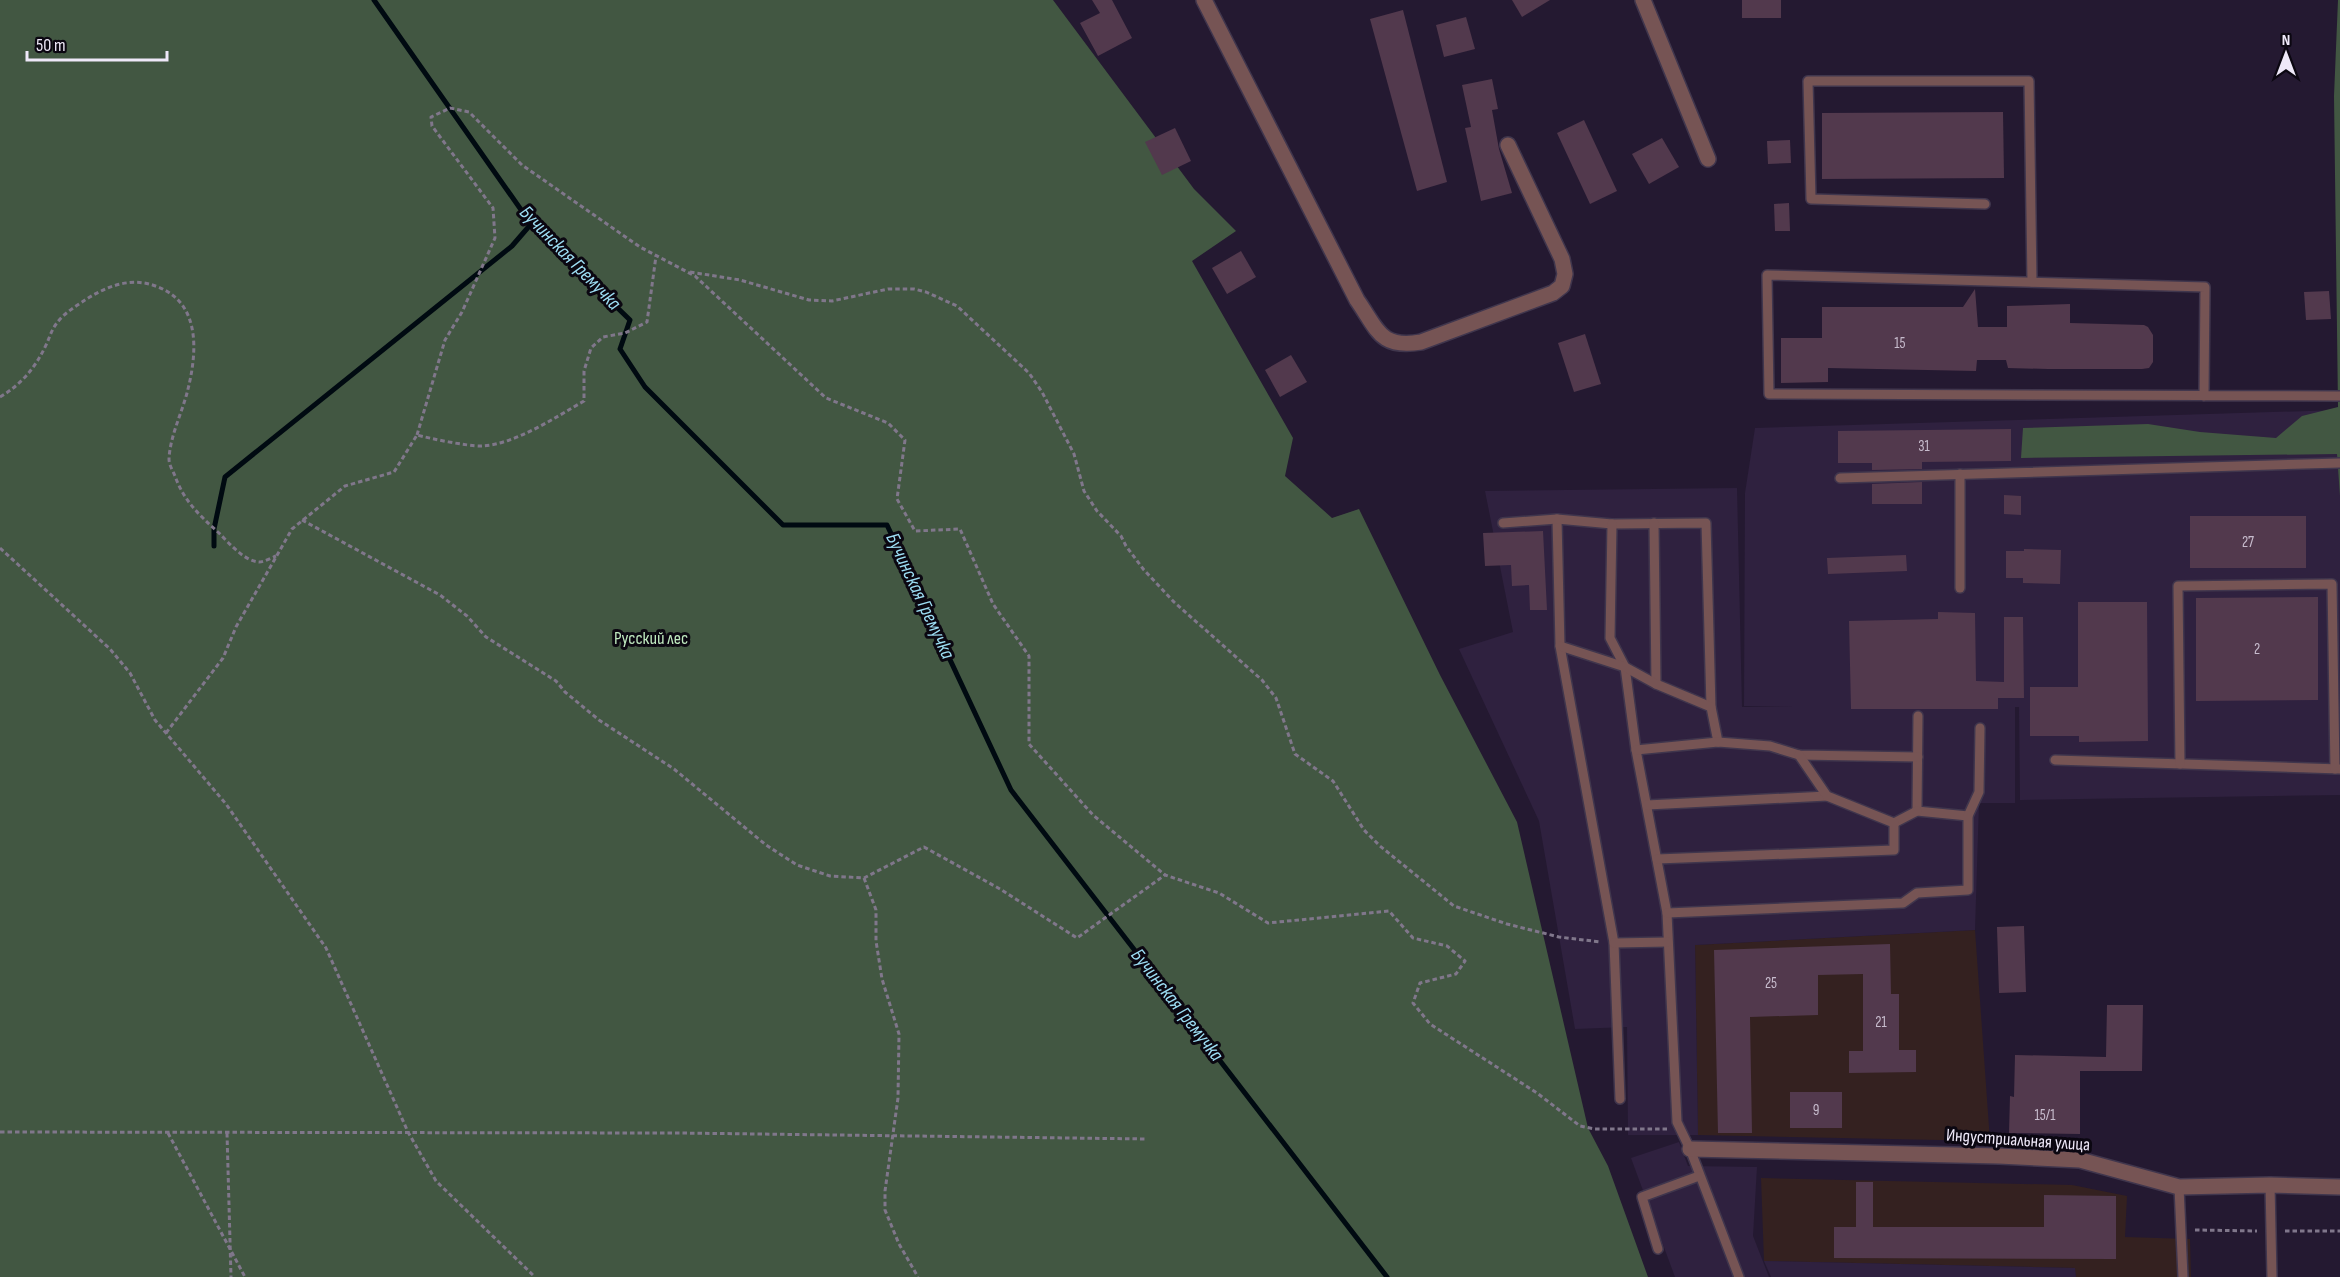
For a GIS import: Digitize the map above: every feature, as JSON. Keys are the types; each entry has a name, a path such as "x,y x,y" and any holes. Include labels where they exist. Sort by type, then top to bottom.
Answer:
{"street":[{"path":"1204,0 1357,300 1384,339 1403,345 1421,342 1553,293 1562,286 1565,274 1562,259 1508,145"},
{"path":"1643,0 1708,159"},
{"name":"Индустриальная улица","path":"1690,1149 2080,1160 2179,1186 2340,1187"}],"lane":[{"path":"1985,204 1811,199 1808,81 2029,81 2032,282"},
{"path":"2204,396 2205,287 1767,275 1769,394 2204,396 2340,396"},
{"path":"1840,478 2340,463"},
{"path":"1960,474 1960,588"},
{"path":"1557,519 1560,646 1614,944 1620,1099"},
{"path":"1503,523 1557,519 1612,524 1706,523 1711,707 1718,742"},
{"path":"1654,523 1656,684"},
{"path":"1612,524 1611,638 1625,667 1636,750 1667,913 1677,1122 1690,1149 1739,1277"},
{"path":"2055,760 2180,764 2337,769 2332,584 2178,586 2180,764"},
{"path":"1560,646 1625,667 1656,684 1711,707"},
{"path":"1917,811 1918,716"},
{"path":"1667,913 1904,903 1917,893 1968,891 1968,816 1979,792 1980,728"},
{"path":"1636,750 1718,742 1770,746 1799,755 1918,757"},
{"path":"1799,755 1827,796"},
{"path":"1647,805 1827,796 1894,824"},
{"path":"1894,824 1917,811 1968,816"},
{"path":"1657,859 1893,850 1894,824"},
{"path":"1614,944 1668,942"},
{"path":"1658,1250 1642,1197 1699,1176"},
{"path":"2270,1185 2272,1277"},
{"path":"2179,1186 2183,1277"}],"path":[{"path":"166,733 223,658 236,627 292,529 345,486 394,472 417,435 445,340 462,312 495,238 493,208 432,126 431,117 450,108 468,112 522,165 613,229 695,276 826,398 888,423 905,440 897,499 915,531 960,529 993,604 1029,656 1029,744 1093,815 1165,875 1220,893 1269,923 1389,911 1413,938 1447,946 1465,961 1456,974 1420,983 1413,1003 1430,1024 1537,1093 1580,1126 1595,1129 1681,1129"},
{"path":"417,435 481,446 507,440 552,420 584,401 584,371 591,348 603,337 625,333 647,322 656,255"},
{"path":"688,272 740,280 809,300 832,301 888,289 914,289 957,306 1029,374 1042,392 1074,454 1084,491 1097,511 1121,536 1144,570 1174,602 1262,680 1276,698 1295,754 1333,781 1364,830 1380,846 1454,906 1538,932 1614,944"},
{"path":"0,397 18,384 35,366 58,321 86,300 117,284 129,282 152,284 174,294 187,311 193,334 189,381 169,461 182,495 238,551 260,562 278,555"},
{"path":"302,520 440,595 466,616 486,637 556,681 587,711 674,769 775,852 807,870 830,876 864,878 924,847 1000,889 1077,938 1165,875"},
{"path":"0,549 110,649 130,673 155,720 226,804 326,948 408,1132 436,1181 535,1277"},
{"path":"864,878 876,910 876,941 882,979 899,1034 898,1098 885,1191 885,1210 899,1244 918,1277"},
{"path":"0,1132 408,1132 1147,1139"},
{"path":"168,1133 245,1277"},
{"path":"227,1133 231,1277"}],"shaded area":[{"path":"2340,410 2340,795 2020,800 2019,707 2015,707 2015,803 1979,803 1975,930 1695,945 1698,1135 1628,1135 1627,1027 1575,1029 1539,821 1459,649 1513,632 1485,491 1737,488 1742,707 1794,707 1744,706 1745,493 1755,428"},
{"path":"1975,930 1990,1141 1698,1135 1695,945"},
{"path":"1679,1142 1688,1166 1757,1167 1753,1236 1769,1277 1675,1277 1631,1158"},
{"path":"1761,1178 2072,1185 2127,1196 2125,1237 2190,1239 2191,1277 2076,1277 2074,1268 1764,1261"},
{"path":"1764,1261 2075,1268 2076,1277 1771,1277"}],"green space":[{"name":"Русский лес","path":"0,0 1053,0 1194,189 1236,231 1192,261 1293,438 1285,476 1332,518 1359,509 1440,675 1517,822 1588,1128 1608,1166 1648,1277 0,1277"},
{"path":"2338,0 2340,0 2340,496 2337,454 2021,458 2023,428 2148,424 2200,432 2276,438 2302,416 2338,407 2334,96"}],"building":[{"path":"1092,0 1112,0 1132,38 1098,56 1080,23 1100,13"},
{"path":"1512,0 1550,0 1522,17"},
{"path":"1742,0 1781,0 1781,18 1742,18"},
{"path":"1403,10 1447,182 1417,191 1370,19"},
{"path":"1466,17 1475,49 1444,57 1436,25"},
{"path":"1492,79 1498,109 1492,110 1499,149 1512,193 1481,201 1465,128 1471,127 1462,85"},
{"path":"2003,112 2004,178 1822,179 1822,113"},
{"path":"1584,120 1617,191 1590,204 1557,133"},
{"path":"1175,128 1191,161 1162,175 1145,142"},
{"path":"1662,138 1679,167 1649,184 1632,154"},
{"path":"1790,140 1791,163 1768,164 1767,141"},
{"path":"1789,203 1790,231 1775,231 1774,204"},
{"path":"1241,251 1256,277 1227,294 1212,268"},
{"path":"1975,289 1978,327 2007,327 2007,306 2070,304 2070,323 2148,327 2153,335 2153,362 2149,368 2142,369 2008,368 2006,360 1977,360 1976,371 1828,368 1828,382 1781,383 1781,338 1822,338 1822,307 1963,307"},
{"path":"2329,291 2331,319 2306,320 2304,292"},
{"path":"1585,334 1601,384 1574,392 1558,343"},
{"path":"1291,355 1307,382 1280,397 1265,370"},
{"path":"2011,429 2011,461 1922,462 1922,469 1872,470 1872,463 1838,463 1838,431"},
{"path":"1922,482 1922,504 1872,504 1872,484"},
{"path":"2004,495 2021,496 2021,515 2004,514"},
{"path":"2190,516 2306,516 2306,568 2190,568"},
{"path":"1543,531 1547,610 1530,610 1529,585 1512,586 1511,565 1485,566 1483,533"},
{"path":"2024,549 2061,550 2060,584 2023,583 2023,578 2006,578 2006,551 2024,551"},
{"path":"1906,555 1907,571 1828,574 1827,558"},
{"path":"2318,597 2318,700 2196,701 2196,598"},
{"path":"2078,602 2147,602 2148,741 2079,742 2079,736 2030,736 2030,687 2078,687"},
{"path":"1938,612 1975,613 1976,681 2004,682 2004,617 2023,617 2024,698 1998,698 1998,709 1851,709 1849,621 1938,619"},
{"path":"2024,926 2026,992 1999,993 1997,927"},
{"path":"1890,944 1891,994 1899,994 1899,1050 1916,1050 1916,1072 1849,1073 1849,1051 1863,1051 1863,974 1818,975 1818,1015 1750,1017 1752,1133 1718,1133 1714,950"},
{"path":"2107,1005 2143,1005 2142,1071 2080,1071 2080,1134 2009,1133 2010,1096 2014,1097 2015,1055 2106,1057"},
{"path":"1790,1092 1842,1092 1842,1128 1790,1128"},
{"path":"1856,1182 1873,1182 1873,1227 2044,1227 2044,1195 2116,1196 2116,1259 1834,1258 1834,1227 1856,1227"}],"waterway":[{"name":"Бучинская Гремучка","path":"374,0 531,224 630,320 620,349 645,387 783,525 887,525 1011,790 1387,1277"},
{"path":"214,546 214,529 225,477 512,246 531,224"}]}
